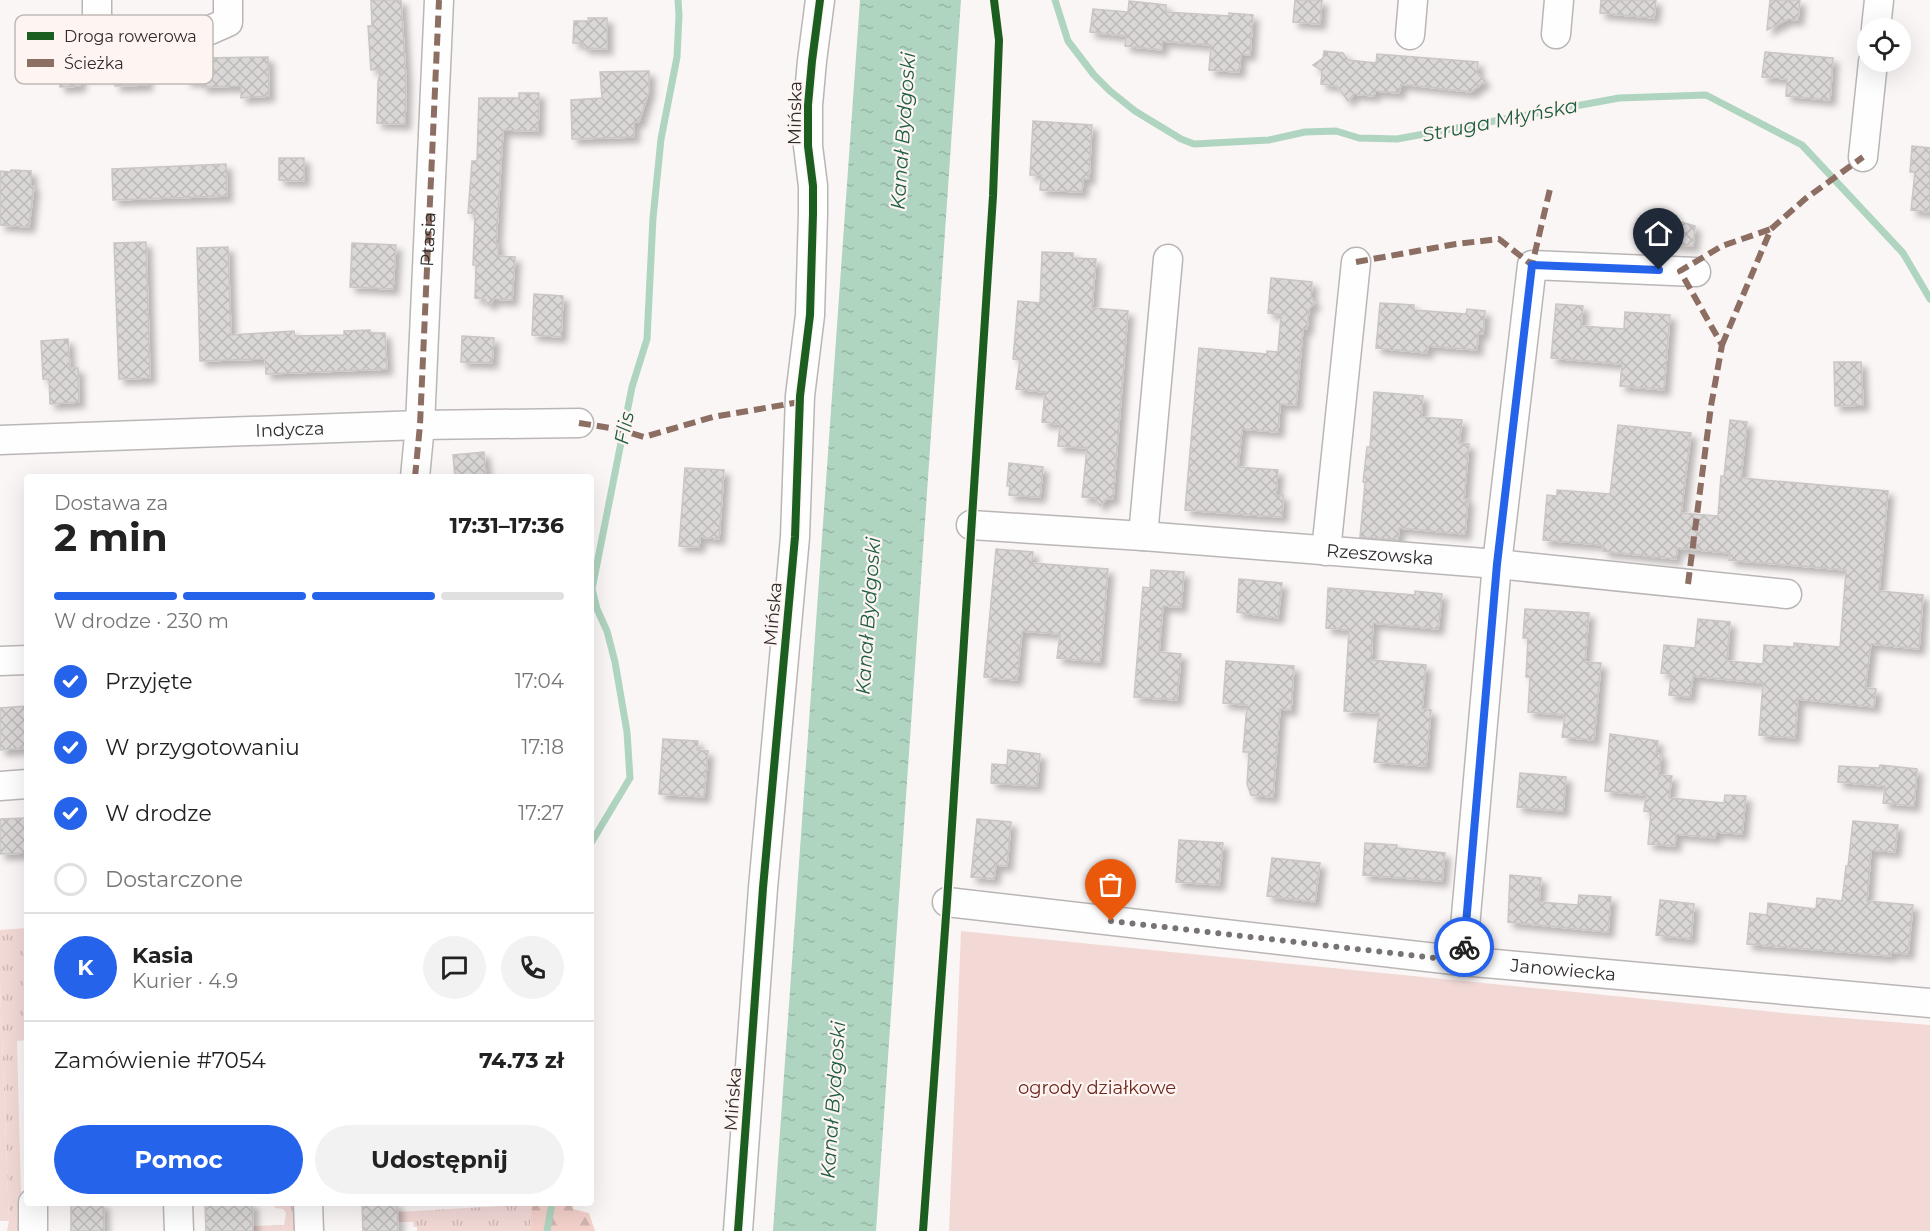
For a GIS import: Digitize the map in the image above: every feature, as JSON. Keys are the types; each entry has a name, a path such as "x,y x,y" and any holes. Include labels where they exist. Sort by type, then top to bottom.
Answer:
{"street":[{"path":"213,29 228,22 228,0"},
{"name":"Ptasia","path":"415,474 420,425 439,0"},
{"name":"Mińska","path":"738,1231 763,888 795,537 800,396 810,315 813,214 808,146 808,105 820,0"},
{"path":"1410,35 1413,0"},
{"path":"1556,34 1558,0"},
{"path":"1877,18 1879,0"},
{"path":"1863,157 1872,72"},
{"path":"1143,536 1168,259"},
{"path":"1326,551 1356,262"},
{"path":"1462,961 1497,564 1532,265 1696,272"},
{"name":"Indycza","path":"0,440 420,425 579,423"},
{"name":"Rzeszowska","path":"971,525 1497,564 1787,594"},
{"path":"0,662 24,660"},
{"path":"0,786 24,784"},
{"name":"Janowiecka","path":"947,902 1462,961 1930,1003"},
{"path":"33,1206 33,1231"},
{"path":"178,1206 179,1231"},
{"path":"308,1206 309,1231"}],"green space":[{"path":"24,928 24,1040 17,1041 22,1231 7,1231 9,1221 0,930"},
{"name":"ogrody działkowe","path":"961,931 1794,1014 1930,1025 1930,1231 949,1231"},
{"path":"0,984 9,1221 0,1221"},
{"path":"274,1206 294,1206 295,1231 253,1231 253,1226 284,1225 286,1213 283,1209"},
{"path":"532,1206 530,1231 417,1231 413,1222 398,1222 397,1212"},
{"path":"532,1206 573,1206 573,1209 589,1213 595,1231 530,1231"}],"water":[{"name":"Kanał Bydgoski","path":"860,0 961,0 876,1231 773,1231"}],"building":[{"path":"371,0 401,0 406,81 405,124 377,123 378,82 381,69 371,70 368,26 372,26"},
{"path":"1295,0 1322,0 1320,24 1293,22"},
{"path":"1601,0 1656,0 1654,18 1600,13"},
{"path":"1770,0 1800,0 1798,20 1788,19 1767,30"},
{"path":"1129,1 1166,5 1166,12 1229,16 1229,13 1253,15 1250,55 1241,54 1239,72 1209,70 1211,45 1162,41 1162,50 1125,46 1126,36 1090,32 1093,9 1128,12"},
{"path":"588,18 607,18 607,49 583,48 583,43 573,43 574,21 589,21"},
{"path":"1324,51 1343,53 1348,60 1376,63 1377,54 1478,62 1477,73 1485,81 1471,92 1401,84 1399,93 1375,91 1374,96 1354,94 1348,101 1337,86 1321,84 1322,71 1313,65 1323,58"},
{"path":"1765,52 1833,58 1830,100 1786,96 1787,79 1762,77"},
{"path":"268,57 269,96 241,98 241,86 202,87 202,84 213,84 213,58"},
{"path":"649,71 649,91 639,122 634,122 634,137 572,139 571,100 602,98 600,72"},
{"path":"60,84 80,84 80,86 60,87"},
{"path":"115,84 147,84 147,85 115,86"},
{"path":"519,93 539,93 538,131 503,130 496,244 498,244 498,256 515,257 512,300 494,299 489,305 484,299 475,298 476,265 473,265 475,214 468,213 472,161 477,161 479,98 519,98"},
{"path":"1033,121 1092,125 1089,179 1083,178 1082,192 1040,190 1041,175 1030,175"},
{"path":"1912,146 1930,148 1930,212 1911,210 1915,172 1910,172"},
{"path":"279,158 304,158 304,181 279,180"},
{"path":"226,164 227,196 113,200 112,169"},
{"path":"11,170 31,171 31,186 34,186 29,227 0,225 0,171 11,172"},
{"path":"1678,221 1695,226 1693,246 1675,246"},
{"path":"146,242 150,378 119,379 114,243"},
{"path":"352,243 396,245 393,289 350,287"},
{"path":"228,247 231,335 294,331 295,336 344,335 344,331 370,330 370,333 385,333 387,369 266,374 265,359 200,361 197,248"},
{"path":"1042,252 1073,253 1073,258 1096,259 1092,308 1128,311 1113,499 1106,499 1100,506 1095,498 1082,497 1087,448 1058,446 1060,424 1042,422 1045,392 1016,389 1020,360 1013,359 1018,301 1040,303"},
{"path":"1271,278 1312,282 1311,297 1315,303 1309,309 1307,329 1303,329 1296,405 1280,404 1278,432 1242,429 1238,467 1278,470 1276,495 1283,495 1282,517 1185,510 1199,348 1267,354 1267,351 1278,352 1281,315 1268,313"},
{"path":"534,294 563,296 561,337 532,335"},
{"path":"1380,303 1414,305 1414,310 1466,314 1467,309 1485,311 1483,334 1478,334 1477,350 1428,346 1427,353 1376,348"},
{"path":"1556,304 1583,306 1581,326 1624,329 1625,312 1670,315 1664,390 1620,386 1622,364 1551,358"},
{"path":"462,336 494,338 492,363 461,362"},
{"path":"68,339 70,368 78,368 79,402 50,404 49,379 43,379 41,341"},
{"path":"1834,362 1861,362 1863,405 1835,406"},
{"path":"1374,392 1423,396 1421,417 1462,420 1459,443 1469,444 1464,499 1468,499 1465,534 1399,528 1398,540 1360,537 1365,483 1363,482 1367,447 1370,447"},
{"path":"1730,420 1747,422 1741,478 1888,491 1879,591 1923,595 1919,649 1871,644 1865,688 1876,689 1874,707 1798,699 1795,738 1759,735 1763,683 1693,676 1690,697 1669,695 1671,674 1661,673 1664,645 1695,648 1698,619 1730,622 1727,661 1763,664 1764,645 1794,647 1794,643 1840,647 1846,570 1729,560 1730,553 1677,548 1676,559 1603,551 1604,545 1543,540 1547,495 1557,496 1557,490 1610,494 1618,425 1691,433 1681,513 1718,516 1721,476 1724,476"},
{"path":"484,452 486,474 455,474 453,455"},
{"path":"1009,463 1043,467 1040,497 1009,495 1010,486 1007,486"},
{"path":"685,468 724,470 719,539 700,537 699,547 679,546"},
{"path":"996,549 1033,552 1032,563 1108,569 1100,662 1057,658 1060,634 1022,631 1017,680 984,677"},
{"path":"1151,570 1184,572 1181,607 1163,606 1159,652 1181,654 1177,700 1134,697 1143,587 1150,588"},
{"path":"1239,579 1282,583 1278,618 1237,612"},
{"path":"1328,588 1415,595 1415,591 1442,594 1438,629 1373,623 1371,660 1426,665 1422,709 1431,710 1426,766 1374,762 1379,713 1344,711 1349,630 1326,628"},
{"path":"1525,609 1589,613 1585,662 1601,663 1594,740 1562,737 1565,715 1528,712 1530,677 1526,677 1528,638 1523,638"},
{"path":"1226,661 1294,666 1291,710 1280,709 1273,797 1251,795 1247,784 1249,752 1243,752 1247,705 1223,703"},
{"path":"24,706 24,748 0,750 0,708"},
{"path":"1610,734 1658,741 1656,753 1661,754 1659,775 1672,776 1669,798 1724,803 1725,795 1746,796 1742,834 1716,832 1715,838 1676,834 1675,846 1648,844 1651,812 1644,811 1646,795 1605,791"},
{"path":"663,739 698,741 697,750 708,751 704,797 659,794"},
{"path":"1008,750 1040,754 1037,786 991,783 992,764 1007,765"},
{"path":"1880,765 1917,769 1914,806 1883,803 1885,786 1838,782 1839,766 1879,768"},
{"path":"1520,773 1566,777 1563,811 1517,807"},
{"path":"24,818 24,853 0,854 0,819"},
{"path":"977,819 1011,822 1007,866 996,865 994,879 971,877"},
{"path":"1853,821 1898,825 1895,852 1871,850 1867,901 1913,905 1908,954 1891,952 1891,956 1747,944 1750,913 1767,915 1768,903 1816,909 1817,898 1842,901"},
{"path":"1179,840 1223,843 1219,885 1176,882"},
{"path":"1365,843 1397,845 1397,848 1445,853 1442,881 1363,875"},
{"path":"1272,858 1320,863 1315,902 1267,896"},
{"path":"1510,875 1541,878 1539,902 1578,905 1579,895 1611,897 1608,932 1508,922"},
{"path":"1660,900 1694,904 1691,939 1656,935"},
{"path":"71,1206 103,1206 104,1231 71,1231"},
{"path":"205,1206 252,1206 253,1231 206,1231"},
{"path":"362,1206 397,1206 398,1231 363,1231"}],"waterway":[{"name":"Flis","path":"594,579 632,387 647,339 653,218 661,139 677,57 678,0"},
{"name":"Struga Młyńska","path":"1055,0 1068,41 1094,75 1135,111 1181,139 1194,144 1269,140 1305,132 1336,131 1359,138 1397,139 1619,98 1706,95 1802,145 1903,253 1930,299"},
{"name":"Flis","path":"594,597 607,631 615,662 627,732 630,778 594,838"},
{"name":"Flis","path":"547,1231 551,1206"}],"marked path":[{"path":"415,474 420,425 439,0"},
{"path":"1722,345 1771,229 1805,199 1863,157"},
{"path":"1356,262 1456,244 1499,239 1532,265 1550,189"},
{"path":"1688,584 1711,406 1722,345 1680,271 1722,246 1771,229"},
{"path":"579,423 617,429 644,437 713,417 800,402"}],"cycle path":[{"path":"738,1231 763,888 795,537 800,396 810,315 813,186 808,146 808,105 820,0"},
{"path":"923,1231 993,196 999,40 994,0"}],"way so far":[{"path":"1111,921 1462,961 1464,947"}],"route":[{"path":"1464,947 1497,564 1532,265 1659,270"}]}
